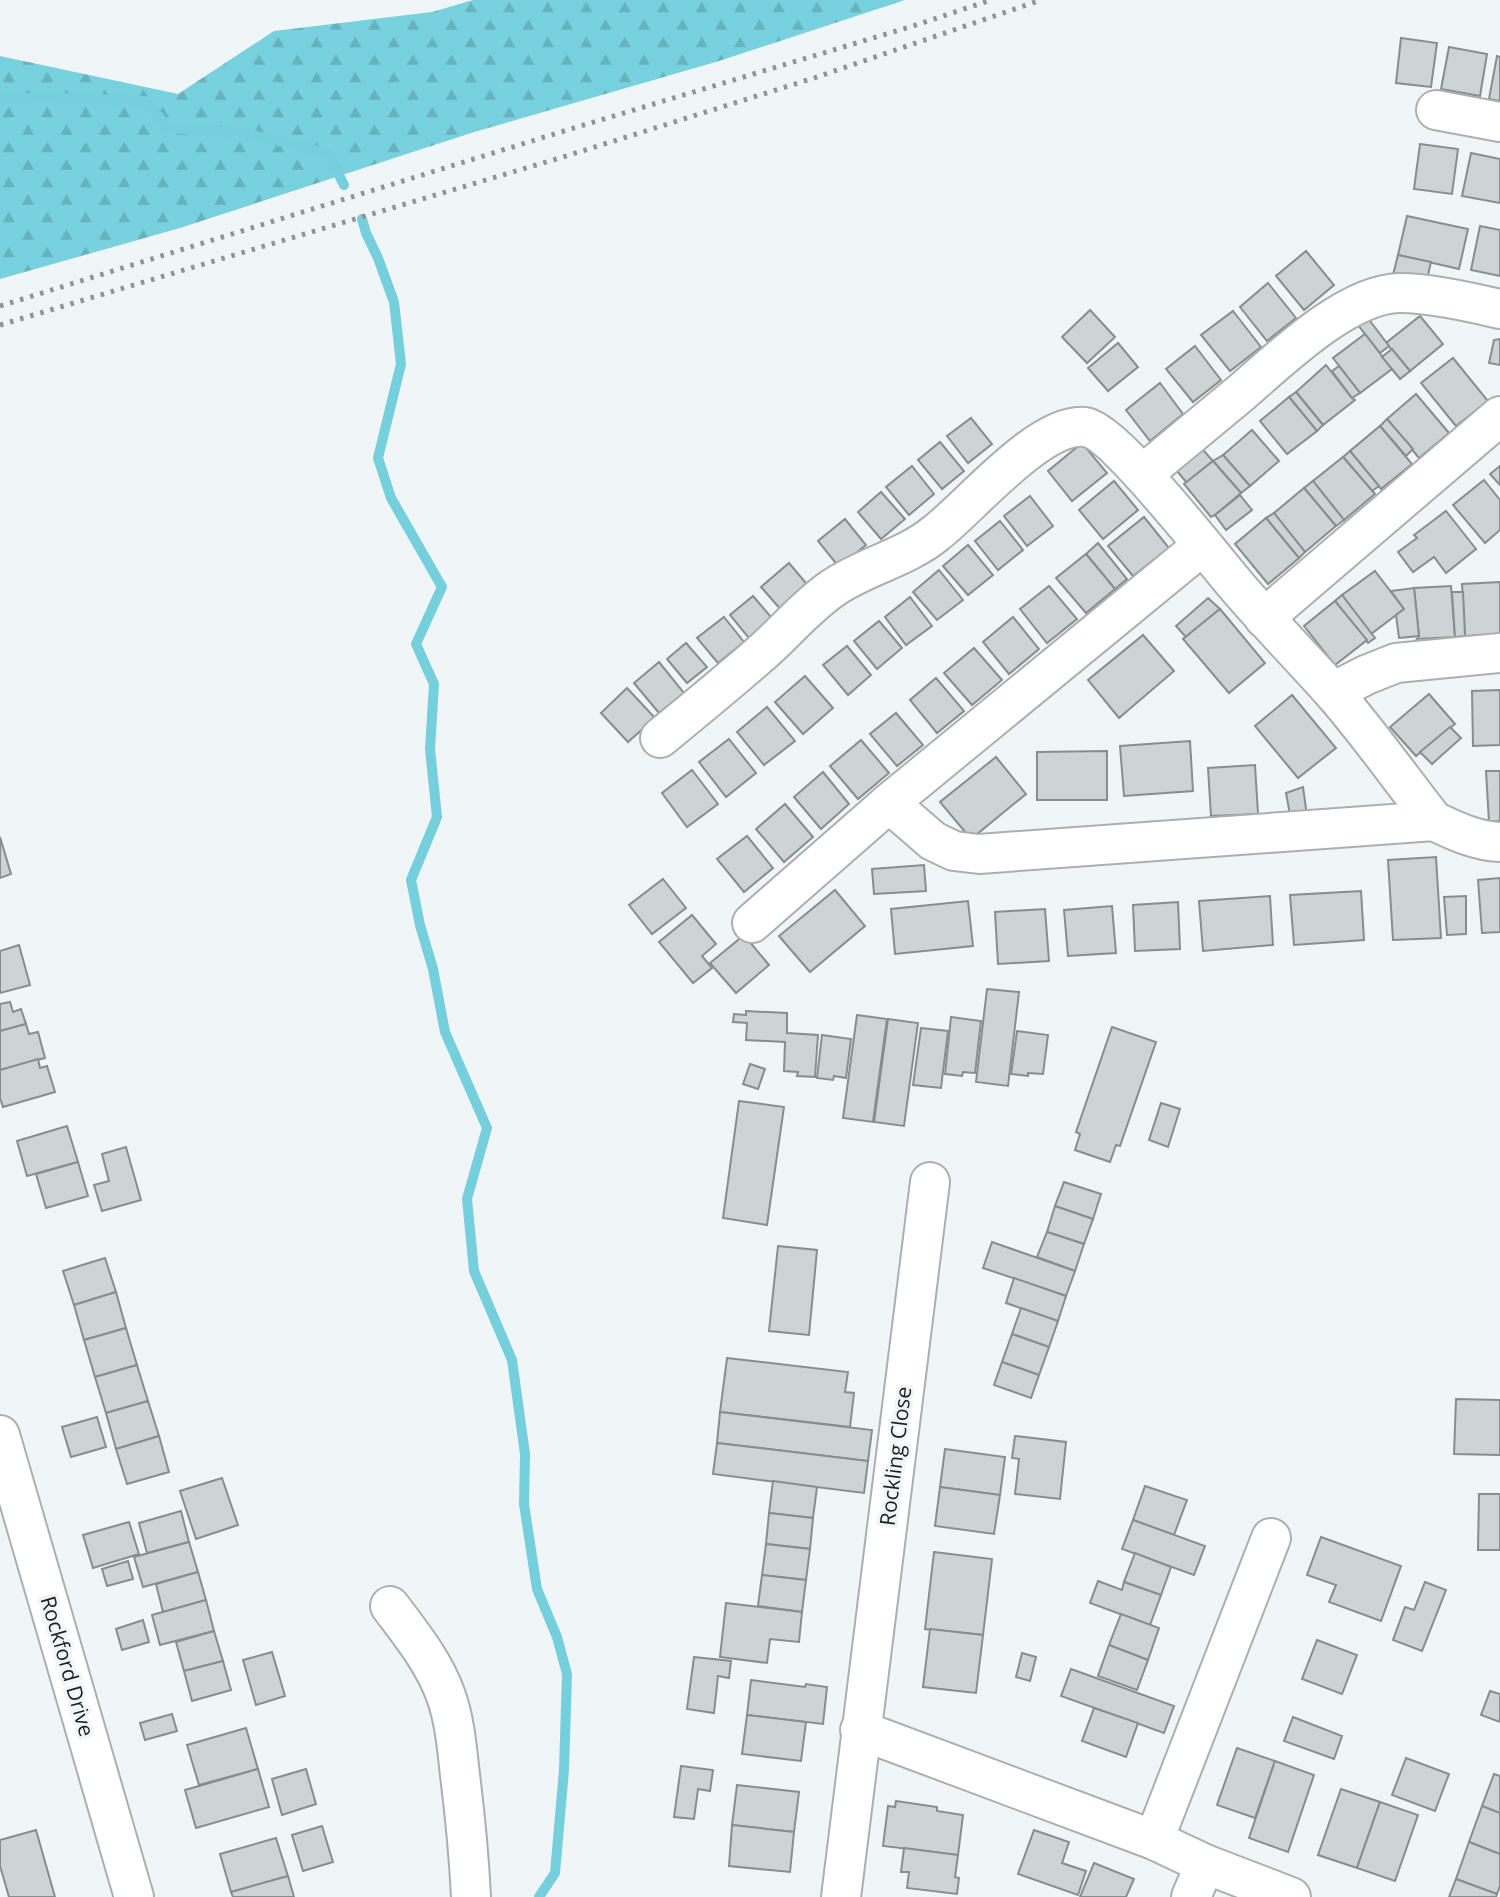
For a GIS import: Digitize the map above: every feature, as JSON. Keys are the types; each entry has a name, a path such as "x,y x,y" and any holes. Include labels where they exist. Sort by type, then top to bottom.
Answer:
{"street":[{"path":"1436,110 1500,122"},
{"path":"1143,474 1301,342 1330,321 1368,300 1398,293 1500,309"},
{"path":"1264,618 1500,416"},
{"path":"660,738 760,655 805,610 832,588 916,547 936,533 1006,468 1050,436 1068,429 1087,427 1101,435 1143,474 1264,618 1333,692 1434,821 1462,834 1500,842"},
{"path":"752,923 889,803 1202,546"},
{"path":"1333,692 1396,663 1500,653"},
{"path":"889,803 933,841 954,851 979,854 1434,821"},
{"name":"Rockling Close","path":"841,1897 930,1182"},
{"name":"Rockford Drive","path":"0,1435 134,1897"},
{"path":"1154,1840 1271,1538"},
{"path":"390,1606 418,1642 447,1697 457,1750 468,1839 471,1897"},
{"path":"860,1730 1154,1840 1198,1880 1291,1897"}],"green space":[{"path":"473,0 905,0 719,61 471,133 180,228 0,279 0,56 178,94 274,31 432,12"}],"building":[{"path":"1401,38 1437,43 1431,87 1396,83"},
{"path":"1449,47 1487,54 1480,96 1441,89"},
{"path":"1497,56 1500,57 1500,101 1489,99"},
{"path":"1420,144 1458,149 1452,194 1414,189"},
{"path":"1471,153 1500,159 1500,203 1462,196"},
{"path":"1407,216 1468,229 1459,269 1398,255"},
{"path":"1480,226 1500,230 1500,276 1471,270"},
{"path":"1306,251 1334,285 1304,310 1276,276"},
{"path":"1398,255 1431,262 1428,275 1422,281 1393,275"},
{"path":"1268,283 1296,318 1267,341 1240,307"},
{"path":"1090,310 1115,337 1087,363 1062,337"},
{"path":"1233,311 1261,347 1230,371 1201,335"},
{"path":"1420,316 1443,344 1410,371 1386,343"},
{"path":"1367,317 1389,346 1380,353 1358,325"},
{"path":"1365,334 1392,369 1360,393 1333,358"},
{"path":"1500,339 1500,365 1489,363 1494,340"},
{"path":"1118,343 1138,367 1108,391 1088,368"},
{"path":"1195,346 1221,380 1193,402 1166,369"},
{"path":"1392,349 1410,371 1400,379 1382,357"},
{"path":"1453,358 1488,401 1456,426 1421,383"},
{"path":"1326,365 1355,400 1323,425 1296,392"},
{"path":"1339,366 1360,393 1352,398 1332,371"},
{"path":"1160,383 1183,414 1150,441 1126,410"},
{"path":"1296,392 1323,425 1317,431 1289,397"},
{"path":"1416,394 1449,433 1419,458 1387,419"},
{"path":"1289,397 1317,431 1287,454 1260,421"},
{"path":"971,418 992,444 968,463 947,436"},
{"path":"1387,419 1413,449 1406,456 1380,426"},
{"path":"1380,426 1412,464 1381,489 1350,451"},
{"path":"1252,430 1279,461 1250,486 1223,455"},
{"path":"940,442 964,471 942,489 918,460"},
{"path":"1082,443 1107,473 1072,501 1048,471"},
{"path":"1202,449 1213,461 1187,483 1177,471"},
{"path":"1350,451 1379,486 1372,491 1343,457"},
{"path":"1223,455 1250,486 1241,493 1213,461"},
{"path":"1343,457 1375,494 1344,520 1313,481"},
{"path":"1213,461 1241,493 1211,517 1184,484"},
{"path":"912,466 934,494 909,515 886,487"},
{"path":"1500,466 1500,485 1490,474"},
{"path":"1484,480 1500,500 1500,530 1485,543 1453,505"},
{"path":"1114,481 1138,510 1103,539 1079,510"},
{"path":"1313,481 1344,520 1336,526 1304,488"},
{"path":"1304,488 1336,526 1305,552 1274,513"},
{"path":"881,492 905,519 881,539 858,512"},
{"path":"1240,495 1252,510 1226,530 1215,515"},
{"path":"1030,496 1053,526 1027,546 1004,516"},
{"path":"1446,511 1476,549 1446,573 1434,557 1413,572 1398,552 1417,538 1414,535"},
{"path":"1274,513 1305,552 1299,558 1266,518"},
{"path":"1144,517 1169,548 1133,576 1108,546"},
{"path":"1266,518 1299,558 1268,584 1235,544"},
{"path":"845,519 866,545 839,567 818,541"},
{"path":"1000,521 1023,550 998,570 975,541"},
{"path":"1098,543 1127,579 1115,589 1086,554"},
{"path":"968,545 993,575 968,595 943,566"},
{"path":"1086,554 1115,589 1086,613 1056,578"},
{"path":"789,563 811,589 783,612 761,587"},
{"path":"939,570 963,600 937,620 913,592"},
{"path":"1375,571 1404,609 1371,634 1342,595"},
{"path":"1500,582 1500,635 1465,636 1462,584"},
{"path":"1049,586 1077,619 1047,643 1020,609"},
{"path":"1451,586 1455,637 1417,639 1419,636 1414,588"},
{"path":"1414,588 1419,636 1399,638 1396,615 1404,609 1391,591"},
{"path":"1452,592 1463,592 1465,636 1455,637"},
{"path":"1342,595 1375,638 1368,643 1335,601"},
{"path":"753,596 776,623 753,643 730,615"},
{"path":"910,597 932,626 906,645 885,617"},
{"path":"1208,598 1220,609 1186,637 1176,626"},
{"path":"1335,601 1367,640 1335,665 1304,626"},
{"path":"1220,609 1265,663 1229,693 1183,639"},
{"path":"724,617 744,642 718,663 697,638"},
{"path":"1013,617 1039,649 1009,674 983,642"},
{"path":"879,621 902,648 877,669 854,641"},
{"path":"1143,635 1174,671 1119,718 1088,680"},
{"path":"686,643 707,667 687,683 667,659"},
{"path":"847,646 871,675 848,695 823,665"},
{"path":"974,648 1002,680 972,705 944,673"},
{"path":"659,662 684,693 659,713 634,683"},
{"path":"805,676 833,708 803,734 775,702"},
{"path":"936,678 964,711 937,733 910,700"},
{"path":"627,688 655,718 628,742 601,713"},
{"path":"1500,690 1500,745 1473,746 1472,691"},
{"path":"1429,694 1455,724 1416,756 1390,727"},
{"path":"1292,695 1336,748 1298,778 1255,726"},
{"path":"767,707 795,741 764,765 737,732"},
{"path":"896,713 923,745 897,766 870,734"},
{"path":"1450,727 1461,738 1432,764 1420,752"},
{"path":"729,739 756,773 726,797 699,762"},
{"path":"861,740 889,773 858,799 830,766"},
{"path":"1190,741 1193,791 1124,796 1120,746"},
{"path":"1107,751 1107,800 1037,800 1037,752"},
{"path":"996,757 1026,794 971,839 940,802"},
{"path":"1255,765 1258,814 1211,816 1208,768"},
{"path":"692,770 718,804 687,827 662,793"},
{"path":"1486,771 1500,771 1500,821 1489,822"},
{"path":"823,772 849,804 821,829 794,797"},
{"path":"1303,787 1307,816 1291,820 1286,793"},
{"path":"785,804 813,837 784,862 756,829"},
{"path":"747,836 773,868 744,892 717,859"},
{"path":"0,837 11,874 0,878"},
{"path":"1436,857 1441,938 1393,940 1388,860"},
{"path":"924,865 926,891 874,894 872,869"},
{"path":"1500,878 1500,932 1482,933 1478,880"},
{"path":"663,879 686,908 652,934 629,905"},
{"path":"835,890 865,926 810,972 779,936"},
{"path":"1361,891 1364,940 1294,945 1290,895"},
{"path":"1270,896 1273,945 1203,951 1199,901"},
{"path":"1466,896 1466,934 1447,935 1444,897"},
{"path":"968,901 973,946 895,954 891,909"},
{"path":"1178,902 1180,949 1135,951 1133,905"},
{"path":"1112,906 1116,953 1068,956 1064,910"},
{"path":"1045,909 1049,961 998,964 995,912"},
{"path":"692,915 716,944 702,956 712,968 693,983 659,942"},
{"path":"744,935 769,965 736,993 710,963"},
{"path":"19,945 30,985 0,993 0,951"},
{"path":"987,989 1019,992 1008,1086 976,1082"},
{"path":"10,1002 13,1012 21,1009 26,1024 0,1031 0,1004"},
{"path":"746,1011 787,1013 787,1033 818,1035 815,1077 797,1076 798,1072 784,1071 785,1042 746,1040 747,1023 733,1022 734,1014 746,1015"},
{"path":"857,1015 887,1019 873,1122 843,1118"},
{"path":"951,1017 981,1021 975,1073 963,1072 962,1076 945,1074"},
{"path":"888,1019 918,1023 904,1126 874,1122"},
{"path":"26,1024 29,1034 38,1032 45,1058 0,1070 0,1031"},
{"path":"1112,1027 1156,1042 1120,1146 1116,1145 1110,1162 1075,1150 1080,1134 1076,1132"},
{"path":"921,1028 948,1031 941,1088 913,1085"},
{"path":"1017,1031 1048,1035 1043,1074 1011,1074"},
{"path":"822,1035 851,1039 846,1078 817,1078"},
{"path":"38,1059 40,1068 47,1066 55,1092 3,1107 0,1098 0,1070"},
{"path":"750,1064 765,1069 758,1089 743,1084"},
{"path":"739,1101 784,1107 767,1225 723,1218"},
{"path":"1161,1103 1180,1109 1168,1147 1149,1140"},
{"path":"67,1126 78,1162 27,1176 17,1141"},
{"path":"126,1147 141,1200 102,1211 94,1185 109,1181 102,1154"},
{"path":"78,1162 88,1196 46,1208 36,1174"},
{"path":"1064,1182 1101,1194 1093,1219 1055,1206"},
{"path":"1055,1206 1093,1219 1084,1244 1047,1232"},
{"path":"1047,1232 1084,1244 1075,1271 1037,1257"},
{"path":"992,1242 1075,1271 1066,1296 983,1268"},
{"path":"778,1246 817,1250 809,1335 769,1331"},
{"path":"105,1258 116,1292 74,1305 63,1271"},
{"path":"1014,1278 1066,1296 1058,1321 1006,1303"},
{"path":"116,1292 126,1328 84,1340 74,1305"},
{"path":"1021,1308 1058,1321 1049,1347 1012,1334"},
{"path":"126,1328 137,1365 95,1377 84,1340"},
{"path":"1012,1334 1049,1347 1039,1375 1002,1362"},
{"path":"727,1358 848,1372 845,1392 854,1393 850,1427 720,1412"},
{"path":"1002,1362 1039,1375 1031,1398 994,1385"},
{"path":"137,1365 148,1401 106,1413 95,1377"},
{"path":"1456,1399 1500,1400 1500,1455 1454,1454"},
{"path":"148,1401 159,1436 116,1449 106,1413"},
{"path":"720,1412 872,1430 868,1461 717,1443"},
{"path":"97,1417 106,1447 71,1457 62,1427"},
{"path":"159,1436 169,1472 127,1484 116,1449"},
{"path":"1015,1436 1066,1442 1060,1499 1015,1494 1019,1459 1012,1458"},
{"path":"717,1443 868,1461 864,1493 713,1474"},
{"path":"945,1449 1005,1457 1000,1495 940,1487"},
{"path":"222,1478 238,1525 196,1539 180,1491"},
{"path":"773,1481 817,1487 813,1518 769,1513"},
{"path":"1145,1486 1187,1500 1174,1535 1133,1520"},
{"path":"940,1487 1000,1495 994,1534 935,1526"},
{"path":"1479,1494 1500,1494 1500,1550 1478,1550"},
{"path":"181,1511 189,1542 147,1553 139,1523"},
{"path":"769,1513 813,1518 810,1549 766,1544"},
{"path":"1133,1520 1205,1546 1194,1575 1122,1549"},
{"path":"129,1522 139,1554 93,1568 83,1535"},
{"path":"1321,1537 1401,1566 1381,1621 1329,1602 1336,1585 1307,1575"},
{"path":"189,1542 198,1572 143,1587 134,1557"},
{"path":"766,1544 810,1549 806,1580 762,1575"},
{"path":"934,1552 992,1559 983,1635 925,1629"},
{"path":"1135,1553 1171,1567 1161,1595 1124,1582"},
{"path":"128,1561 133,1579 107,1586 102,1569"},
{"path":"198,1572 206,1600 163,1612 156,1584"},
{"path":"762,1575 806,1580 802,1612 758,1606"},
{"path":"1098,1581 1122,1590 1124,1582 1161,1595 1150,1625 1090,1603"},
{"path":"1425,1582 1446,1590 1422,1651 1393,1640 1405,1607 1414,1610"},
{"path":"206,1600 214,1631 160,1645 152,1615"},
{"path":"726,1603 802,1612 799,1642 770,1639 767,1663 720,1657"},
{"path":"1121,1614 1159,1628 1148,1660 1109,1645"},
{"path":"143,1620 149,1642 122,1650 116,1629"},
{"path":"930,1629 983,1635 976,1693 923,1687"},
{"path":"214,1631 223,1661 184,1671 176,1642"},
{"path":"1317,1640 1357,1655 1342,1694 1302,1679"},
{"path":"1109,1645 1148,1660 1137,1690 1098,1676"},
{"path":"272,1652 285,1696 256,1705 243,1660"},
{"path":"1022,1653 1036,1657 1030,1681 1016,1677"},
{"path":"694,1657 731,1661 729,1678 718,1676 714,1713 687,1709"},
{"path":"223,1661 231,1690 192,1701 184,1671"},
{"path":"1071,1669 1174,1706 1164,1733 1061,1696"},
{"path":"751,1680 827,1687 823,1724 747,1715"},
{"path":"1490,1691 1500,1694 1500,1722 1481,1715"},
{"path":"1094,1708 1138,1723 1126,1757 1082,1741"},
{"path":"172,1714 177,1731 145,1740 140,1723"},
{"path":"747,1715 806,1722 801,1761 742,1754"},
{"path":"1293,1717 1342,1736 1334,1759 1284,1741"},
{"path":"246,1728 258,1769 199,1785 187,1745"},
{"path":"1237,1748 1275,1761 1255,1818 1217,1805"},
{"path":"1406,1758 1449,1774 1435,1811 1392,1795"},
{"path":"1275,1761 1314,1775 1288,1852 1249,1838"},
{"path":"681,1766 713,1770 710,1791 698,1789 694,1819 674,1817"},
{"path":"258,1769 269,1807 196,1828 185,1790"},
{"path":"306,1769 316,1804 282,1815 272,1779"},
{"path":"1494,1774 1500,1776 1500,1813 1482,1806"},
{"path":"737,1785 799,1792 794,1832 732,1825"},
{"path":"1341,1789 1380,1802 1357,1868 1318,1855"},
{"path":"896,1801 937,1807 937,1811 963,1815 958,1855 883,1846 888,1806 895,1807"},
{"path":"1380,1802 1418,1815 1395,1881 1357,1868"},
{"path":"1482,1806 1500,1813 1500,1854 1469,1842"},
{"path":"732,1825 794,1832 790,1872 729,1866"},
{"path":"322,1826 333,1862 303,1871 292,1835"},
{"path":"36,1830 55,1897 9,1897 0,1866 0,1840"},
{"path":"1034,1830 1069,1842 1062,1863 1086,1871 1078,1895 1018,1874"},
{"path":"276,1838 288,1876 231,1892 220,1854"},
{"path":"1469,1842 1500,1854 1500,1886 1497,1894 1456,1879"},
{"path":"904,1848 958,1855 955,1877 959,1878 957,1894 907,1888 909,1872 901,1872"},
{"path":"1094,1863 1134,1879 1126,1897 1080,1897"},
{"path":"288,1876 294,1897 233,1897 231,1892"},
{"path":"1456,1879 1497,1894 1496,1897 1449,1897"}],"waterway":[{"path":"0,100 38,97 145,101 169,128 245,133 328,153 344,185"},
{"path":"362,219 394,302 401,364 378,458 391,498 442,587 416,644 434,684 430,749 437,817 411,880 445,1032 487,1128 467,1199 474,1271 512,1360 525,1454 524,1504 537,1589 557,1637 567,1674 564,1770 555,1873 539,1897"}],"railway":[{"path":"0,306 991,0"},
{"path":"0,325 563,157 814,78 1041,0"}]}
